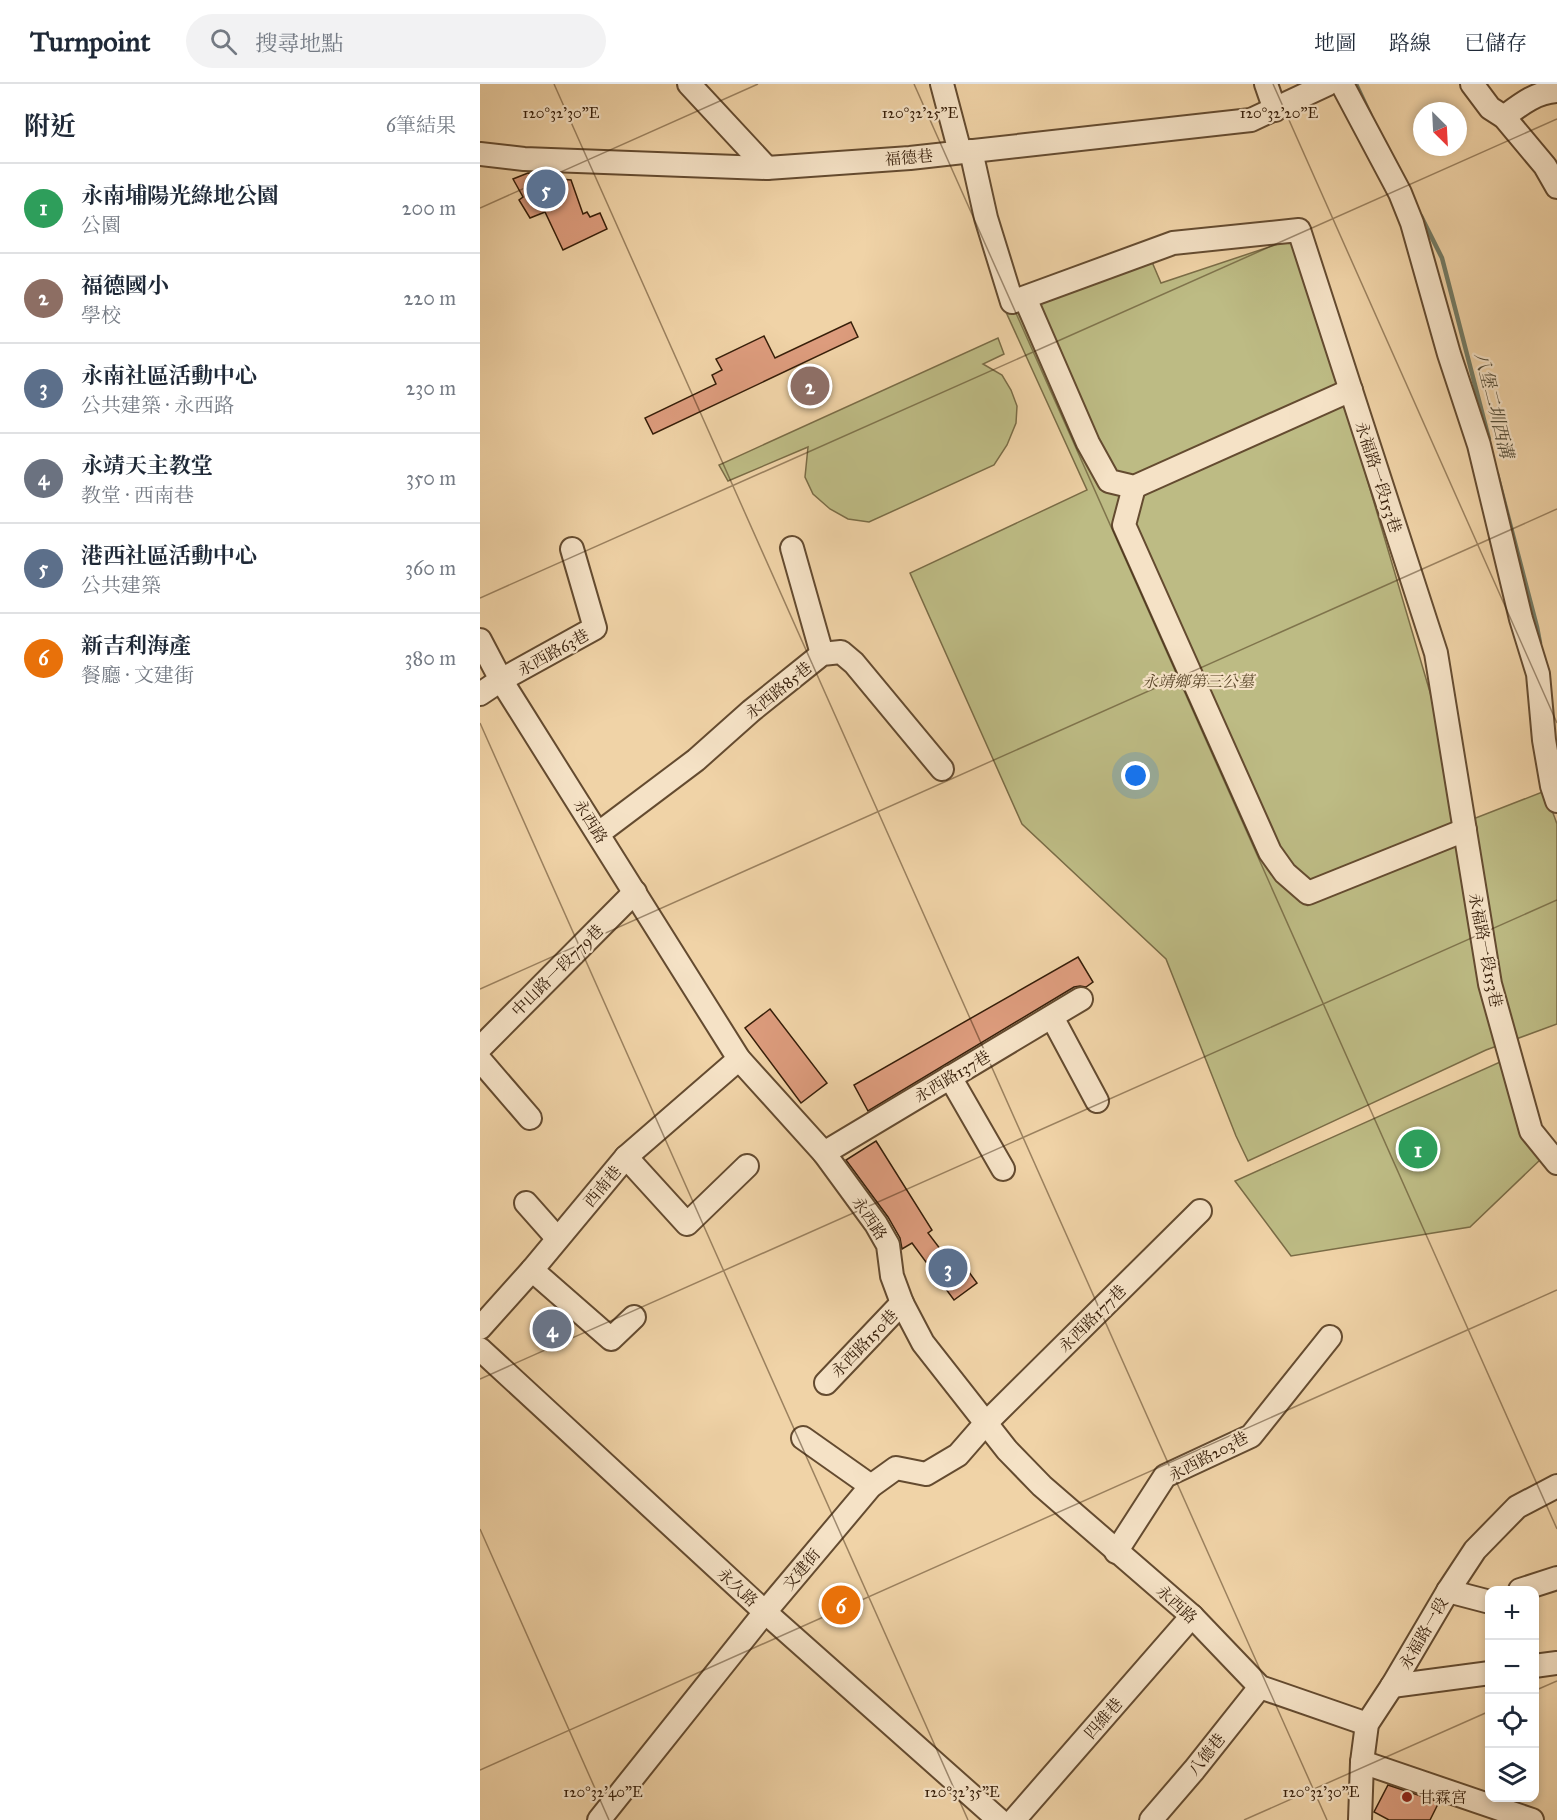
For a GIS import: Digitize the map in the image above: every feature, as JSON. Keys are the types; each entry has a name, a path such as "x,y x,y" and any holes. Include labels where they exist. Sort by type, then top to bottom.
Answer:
{"street":[{"path":"690,84 767,168"},
{"path":"942,84 966,152 1012,302 1025,298 1088,443 1109,481 1134,487 1351,390"},
{"path":"1266,84 1275,110"},
{"name":"福德巷","path":"480,154 524,159 767,168 910,158 1251,120 1328,84"},
{"path":"1342,84 1400,193 1412,223 1449,354 1479,445 1521,619 1538,674 1544,740 1557,801"},
{"path":"1472,84 1490,108 1504,117 1545,166 1557,187"},
{"path":"1504,117 1530,99 1557,91"},
{"name":"永福路一段153巷","path":"1025,298 1173,243 1299,230 1436,653 1490,984 1531,1131 1557,1163"},
{"path":"1134,487 1124,525 1270,852 1285,873 1308,893 1465,830"},
{"path":"792,548 822,654"},
{"name":"永西路63巷","path":"501,680 595,628 572,549"},
{"name":"永西路","path":"480,640 501,680 739,1059 824,1153 876,1224 888,1245 892,1276 902,1303 922,1343 985,1424 1042,1486 1192,1616 1260,1687 1367,1724"},
{"name":"永西路85巷","path":"599,833 696,759 822,654 841,652 854,663 942,769"},
{"path":"480,694 501,680"},
{"name":"中山路一段779巷","path":"480,1048 635,892"},
{"name":"永西路137巷","path":"824,1153 1081,999"},
{"path":"1052,1017 1097,1101"},
{"name":"西南巷","path":"480,1328 626,1157 739,1059"},
{"path":"480,1060 530,1118"},
{"path":"950,1077 1003,1169"},
{"path":"626,1157 687,1224 747,1166"},
{"path":"526,1203 557,1238"},
{"name":"永西路177巷","path":"985,1424 1200,1212"},
{"path":"531,1270 611,1340 634,1317"},
{"name":"永西路150巷","path":"826,1383 902,1303"},
{"name":"永西路203巷","path":"1116,1552 1165,1476 1251,1436 1330,1337"},
{"name":"永久路","path":"480,1349 765,1612 999,1820"},
{"name":"文建街","path":"599,1820 765,1612 871,1486 896,1468 926,1474 958,1455 985,1424"},
{"path":"803,1438 871,1486"},
{"name":"永福路一段","path":"1360,1820 1362,1762 1367,1724 1475,1550 1517,1508 1557,1486"},
{"path":"1532,1586 1557,1578"},
{"path":"1448,1591 1485,1601"},
{"name":"四維巷","path":"1014,1820 1192,1616"},
{"path":"1539,1665 1557,1663"},
{"path":"1392,1686 1485,1674"},
{"name":"八德巷","path":"1151,1820 1260,1687"},
{"path":"1362,1762 1532,1820"}],"green space":[{"name":"永靖鄉第三公墓","path":"1296,238 1468,821 1545,791 1557,824 1557,1024 1486,1050 1248,1161 1166,959 1022,824 910,573 1087,490 1006,312 1146,248 1161,283"},
{"path":"998,338 1004,354 983,364 1002,375 1017,406 1016,423 1007,445 994,465 869,522 848,519 830,509 813,494 805,477 808,447 728,481 719,465"},
{"path":"1500,1062 1523,1138 1540,1160 1470,1227 1291,1256 1235,1181"}],"building":[{"path":"528,173 558,174 560,179 571,180 583,214 587,212 590,217 600,213 607,229 563,250 545,212 530,218 519,200 523,197 513,179"},
{"path":"851,322 858,337 653,434 645,418 716,384 712,375 722,370 716,359 764,336 775,358"},
{"path":"1078,957 1093,982 1086,987 1074,987 868,1111 854,1085"},
{"path":"770,1009 827,1083 801,1103 745,1028"},
{"path":"876,1141 932,1230 928,1233 947,1258 955,1253 977,1283 954,1300 912,1243 902,1249 900,1238 888,1217 846,1160"},
{"name":"甘霖宮","path":"1388,1785 1439,1802 1430,1820 1389,1820 1374,1812"}],"waterway":[{"name":"八堡二圳西溝","path":"1356,84 1370,114"},
{"name":"八堡二圳西溝","path":"1421,216 1442,258 1489,439"},
{"name":"八堡二圳西溝","path":"1497,474 1540,643"}],"place":[{"name":"港西社區活動中心","path":"546,189"},
{"name":"福德國小","path":"810,386"},
{"name":"永南埔陽光綠地公園","path":"1418,1149"},
{"name":"永南社區活動中心","path":"948,1268"},
{"name":"永靖天主教堂","path":"552,1329"},
{"name":"新吉利海產","path":"841,1605"},
{"name":"甘霖宮","path":"1407,1797"}]}
